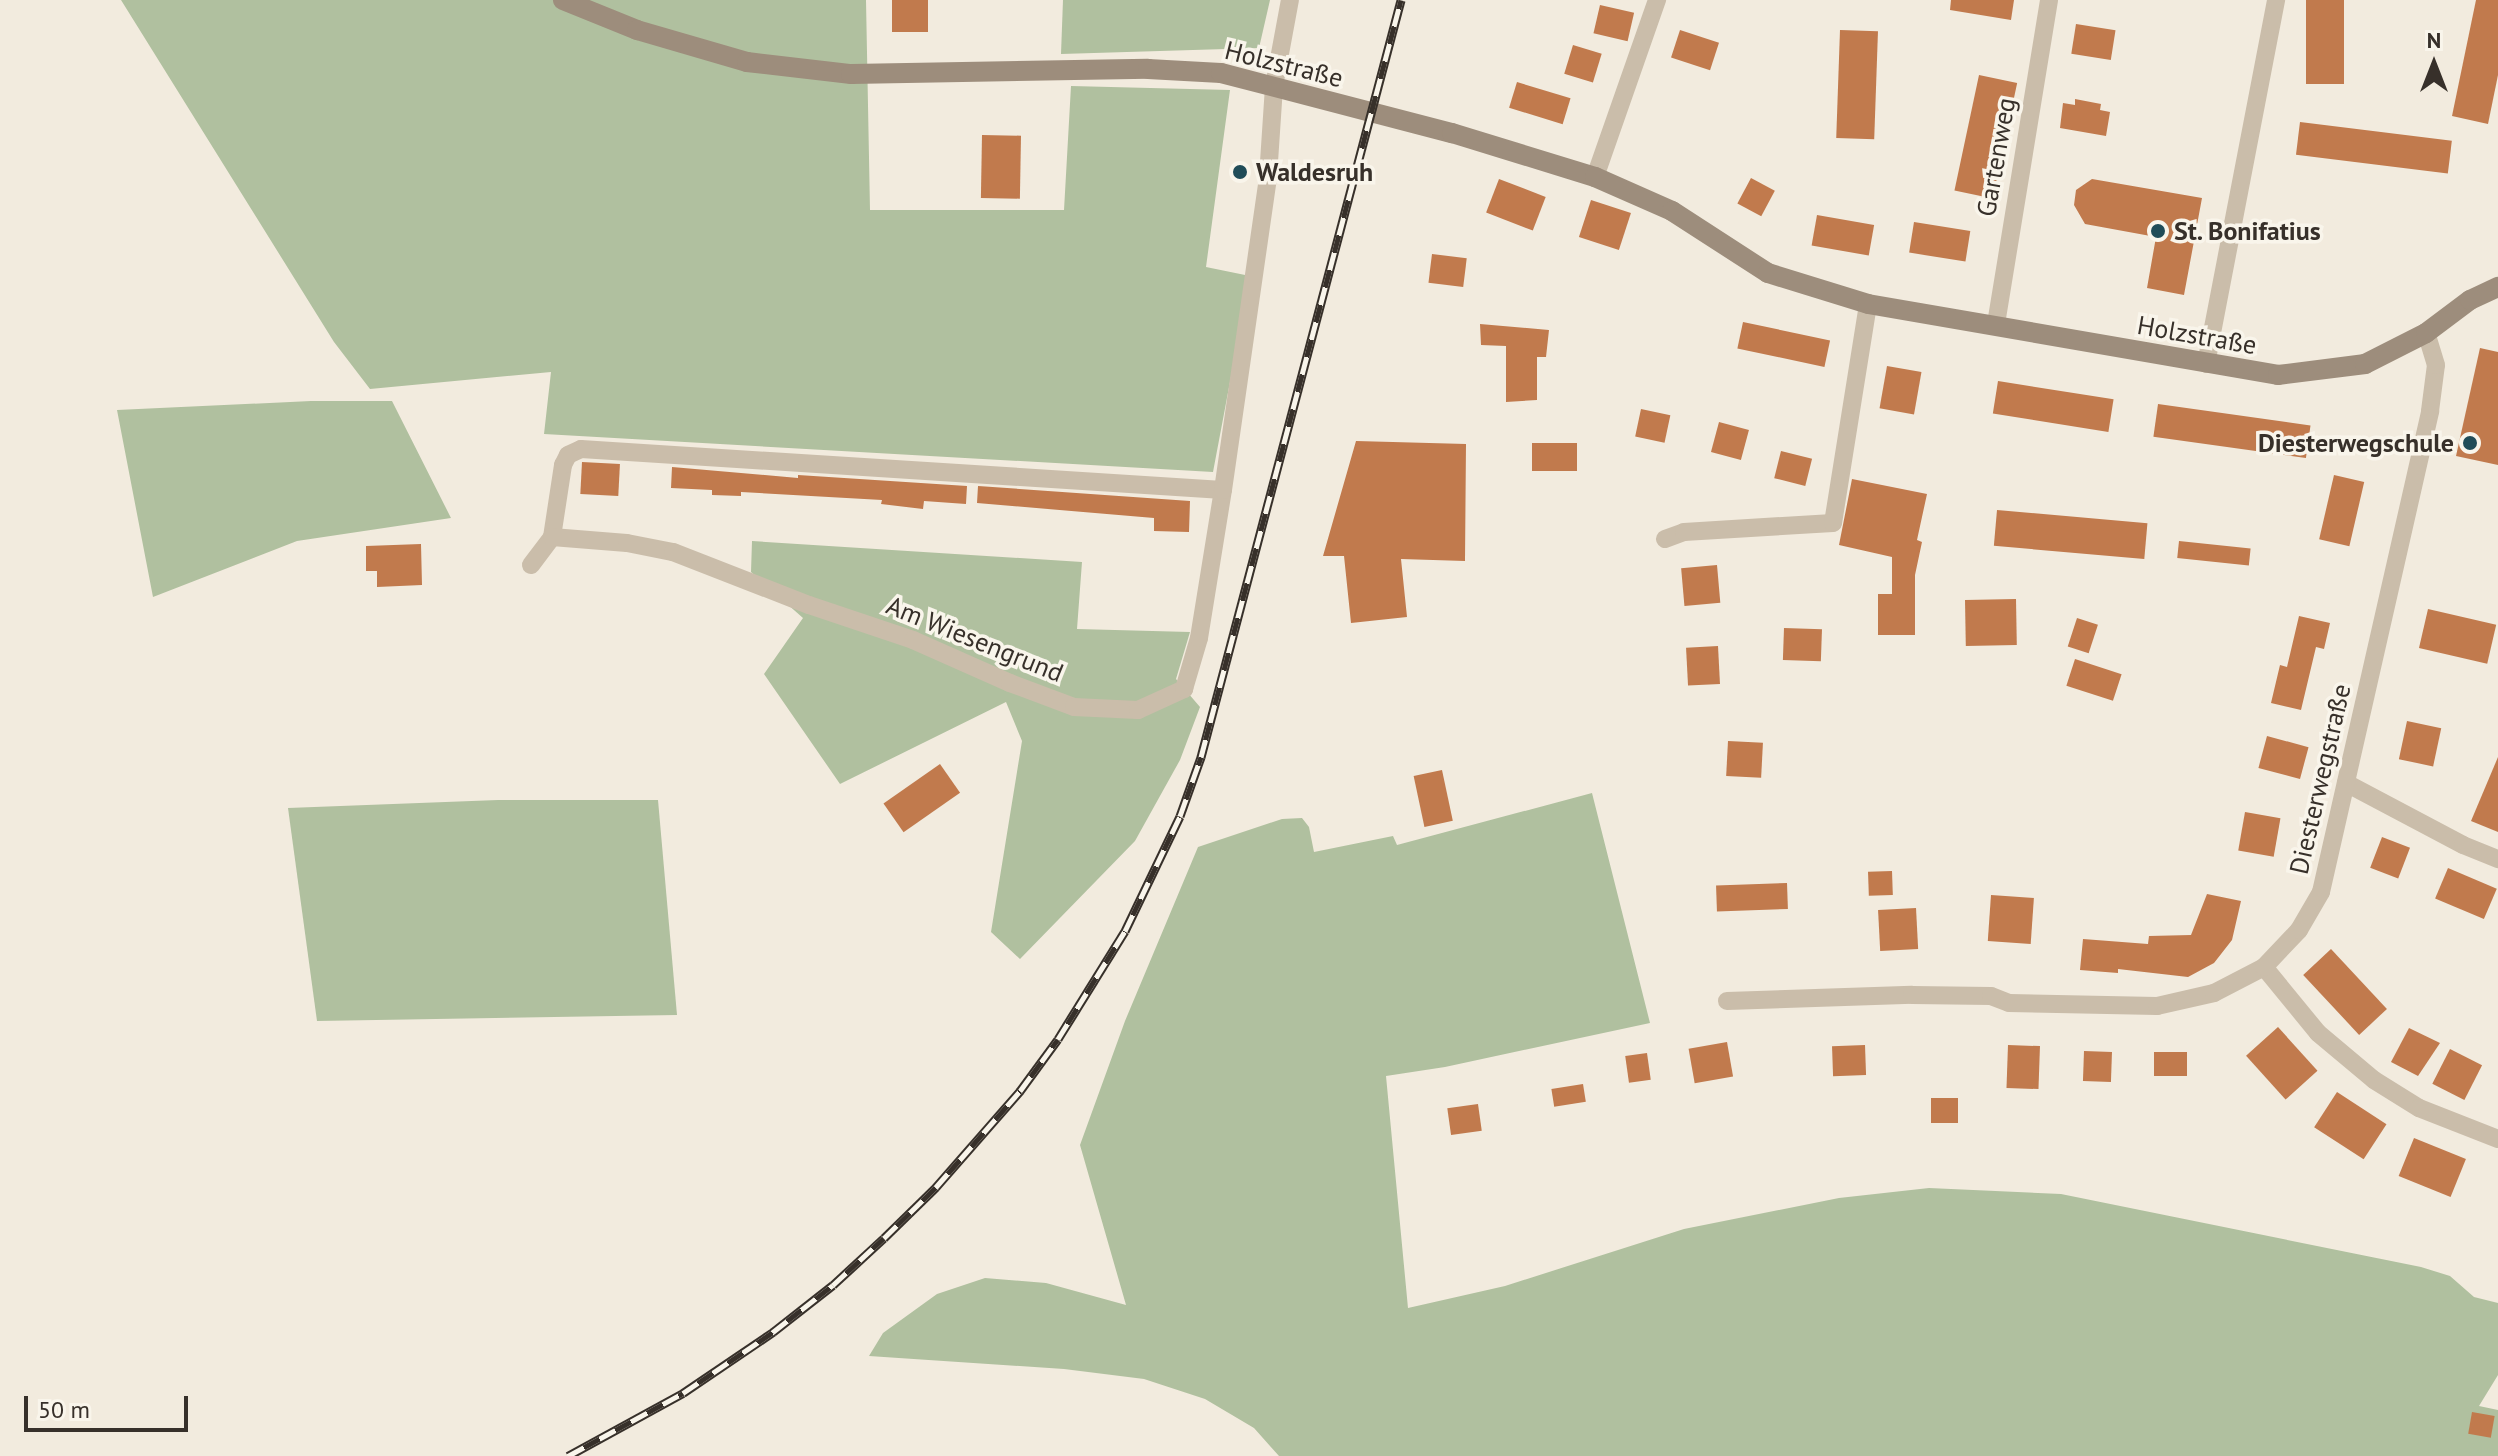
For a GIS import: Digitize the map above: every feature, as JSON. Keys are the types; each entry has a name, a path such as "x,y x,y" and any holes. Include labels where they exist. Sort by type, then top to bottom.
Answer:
{"street":[{"name":"Holzstraße","path":"563,0 637,30 747,62 851,74 1148,69 1207,72 1452,133 1595,177 1672,211 1768,273 1868,304 2278,375 2365,364 2426,333 2497,283"},
{"name":"Am Wiesengrund","path":"552,537 627,543 673,552 809,605 913,640 1010,683 1074,707 1138,710 1184,689 1199,638 1223,490 1268,177 1284,89 1290,0"},
{"path":"1595,177 1657,0"},
{"name":"Gartenweg","path":"1996,324 2049,0"},
{"path":"2206,364 2276,0"},
{"path":"1665,539 1684,532 1833,523 1868,304"},
{"name":"Diesterwegstraße","path":"1727,1001 1912,995 1991,996 2009,1003 2157,1006 2214,993 2264,967 2299,930 2321,892 2430,411 2436,365 2426,333"},
{"path":"531,565 552,537 563,465 568,455 581,449 1223,490"},
{"path":"2346,783 2463,845 2498,859"},
{"path":"2264,967 2318,1033 2374,1080 2419,1108 2498,1139"}],"green space":[{"path":"121,0 866,0 870,210 1064,210 1071,86 1230,90 1206,267 1250,276 1213,472 544,434 551,372 370,389 334,342"},
{"path":"1063,0 1270,0 1259,48 1061,54"},
{"path":"311,401 392,401 451,518 297,541 153,597 117,410"},
{"path":"752,541 1082,562 1077,629 1190,632 1176,679 1200,707 1180,760 1135,841 1020,959 991,932 1022,741 1006,702 840,784 764,674 803,618 751,572"},
{"path":"1592,793 1650,1023 1445,1067 1386,1076 1408,1308 1505,1286 1684,1229 1839,1198 1929,1188 2061,1194 2421,1267 2450,1276 2474,1297 2498,1303 2498,1375 2479,1406 2498,1410 2498,1456 1279,1456 1254,1428 1205,1399 1144,1379 1064,1369 869,1356 883,1333 937,1294 985,1278 1046,1283 1126,1305 1080,1145 1125,1021 1198,847 1282,819 1302,818 1309,827 1314,852 1393,836 1397,845"},
{"path":"498,800 658,800 677,1015 317,1021 288,808"}],"building":[{"path":"892,0 928,0 928,32 892,32"},
{"path":"1951,0 2014,0 2011,20 1950,10"},
{"path":"2306,0 2344,0 2344,84 2306,84"},
{"path":"2476,0 2498,0 2498,75 2488,124 2452,116"},
{"path":"1600,5 1634,13 1628,41 1593,33"},
{"path":"2076,24 2116,30 2111,60 2071,54"},
{"path":"1680,30 1719,43 1710,70 1671,58"},
{"path":"1840,30 1878,31 1874,139 1836,138"},
{"path":"1573,45 1602,54 1593,82 1564,74"},
{"path":"1979,75 2017,83 1993,199 1954,190"},
{"path":"1517,82 1571,98 1563,124 1509,108"},
{"path":"2075,99 2101,104 2100,110 2110,112 2106,136 2060,128 2063,103 2075,105"},
{"path":"2300,122 2452,141 2448,173 2296,155"},
{"path":"982,135 1021,136 1020,199 981,198"},
{"path":"1751,178 1775,191 1761,216 1737,204"},
{"path":"1499,179 1546,197 1533,231 1486,213"},
{"name":"St. Bonifatius","path":"2092,179 2202,198 2184,295 2147,288 2156,237 2085,224 2074,205 2076,190"},
{"path":"1591,200 1631,213 1619,250 1579,237"},
{"path":"1817,215 1874,225 1869,256 1812,246"},
{"path":"1914,222 1970,231 1965,262 1909,253"},
{"path":"1432,254 1467,258 1463,287 1428,283"},
{"path":"1743,322 1830,341 1824,367 1737,348"},
{"path":"1480,324 1549,330 1546,357 1537,357 1537,400 1506,402 1506,346 1481,345"},
{"path":"2480,348 2498,352 2498,465 2456,456"},
{"path":"1887,366 1921,372 1914,414 1880,408"},
{"path":"1998,381 2114,399 2108,432 1993,414"},
{"path":"2158,404 2311,425 2306,458 2153,437"},
{"path":"1641,409 1670,415 1665,443 1635,436"},
{"path":"1719,422 1749,430 1741,460 1711,452"},
{"path":"1356,441 1466,444 1465,561 1401,559 1407,617 1351,623 1344,556 1323,556"},
{"path":"1532,443 1577,443 1577,471 1532,471"},
{"path":"1781,451 1812,459 1805,486 1774,478"},
{"path":"582,462 620,464 618,496 580,494"},
{"path":"672,467 798,478 798,475 967,486 966,504 924,501 923,509 881,504 882,500 741,492 741,496 712,495 712,490 671,488"},
{"path":"2334,475 2364,482 2349,546 2319,539"},
{"path":"1852,479 1927,494 1917,540 1922,542 1915,575 1915,635 1878,635 1878,594 1892,594 1892,557 1839,545"},
{"path":"978,486 1190,501 1189,532 1154,531 1154,518 977,503"},
{"path":"1997,510 2147,523 2144,559 1994,546"},
{"path":"2179,541 2251,549 2249,565 2177,558"},
{"path":"421,544 422,585 377,587 377,571 366,571 366,546"},
{"path":"1717,565 1720,603 1684,606 1681,568"},
{"path":"2016,599 2017,645 1966,646 1965,600"},
{"path":"2428,609 2496,625 2487,664 2419,648"},
{"path":"2299,616 2330,623 2324,649 2316,647 2301,710 2271,703 2280,665 2287,667"},
{"path":"2077,618 2098,625 2089,653 2068,647"},
{"path":"1784,628 1822,629 1821,661 1783,660"},
{"path":"1718,646 1720,684 1688,686 1686,648"},
{"path":"2075,659 2122,674 2113,701 2066,686"},
{"path":"2407,721 2441,728 2433,766 2399,759"},
{"path":"2267,736 2309,747 2300,779 2258,768"},
{"path":"1728,741 1763,743 1761,778 1726,776"},
{"path":"2498,757 2498,832 2471,821"},
{"path":"940,764 960,793 904,832 883,804"},
{"path":"1442,770 1453,821 1424,827 1414,776"},
{"path":"2245,812 2280,818 2274,857 2238,850"},
{"path":"2382,837 2410,848 2398,879 2370,868"},
{"path":"2448,868 2497,889 2484,919 2435,898"},
{"path":"1892,871 1893,895 1869,896 1868,872"},
{"path":"1787,883 1788,909 1717,911 1716,885"},
{"path":"2207,894 2241,901 2232,940 2214,963 2188,977 2118,969 2118,973 2080,970 2083,939 2148,944 2149,936 2191,935"},
{"path":"1991,895 2034,898 2031,944 1988,941"},
{"path":"1916,908 1918,949 1880,951 1878,910"},
{"path":"2331,949 2387,1009 2359,1035 2303,975"},
{"path":"2278,1027 2317,1071 2286,1100 2246,1056"},
{"path":"2409,1028 2440,1043 2418,1076 2391,1062"},
{"path":"1727,1042 1733,1076 1695,1083 1689,1049"},
{"path":"1865,1045 1866,1075 1833,1076 1832,1046"},
{"path":"2008,1045 2040,1046 2038,1089 2006,1088"},
{"path":"2450,1049 2482,1065 2464,1100 2432,1084"},
{"path":"2084,1051 2112,1052 2111,1082 2083,1081"},
{"path":"2154,1052 2187,1052 2187,1076 2154,1076"},
{"path":"1647,1053 1651,1080 1629,1083 1625,1056"},
{"path":"1583,1084 1586,1102 1554,1107 1551,1089"},
{"path":"2337,1092 2386,1124 2364,1159 2314,1127"},
{"path":"1931,1098 1958,1098 1958,1123 1931,1123"},
{"path":"1478,1104 1482,1131 1451,1135 1447,1108"},
{"path":"2414,1138 2466,1159 2451,1197 2399,1176"},
{"path":"2472,1412 2495,1416 2491,1438 2468,1434"}],"railway":[{"path":"568,1456 683,1393 773,1332 833,1285 884,1238 936,1187 1020,1091 1058,1039 1125,931 1180,816 1201,757 1401,0"}],"place":[{"name":"Waldesruh","path":"1240,172"},
{"name":"St. Bonifatius","path":"2158,231"},
{"name":"Diesterwegschule","path":"2470,443"}]}
